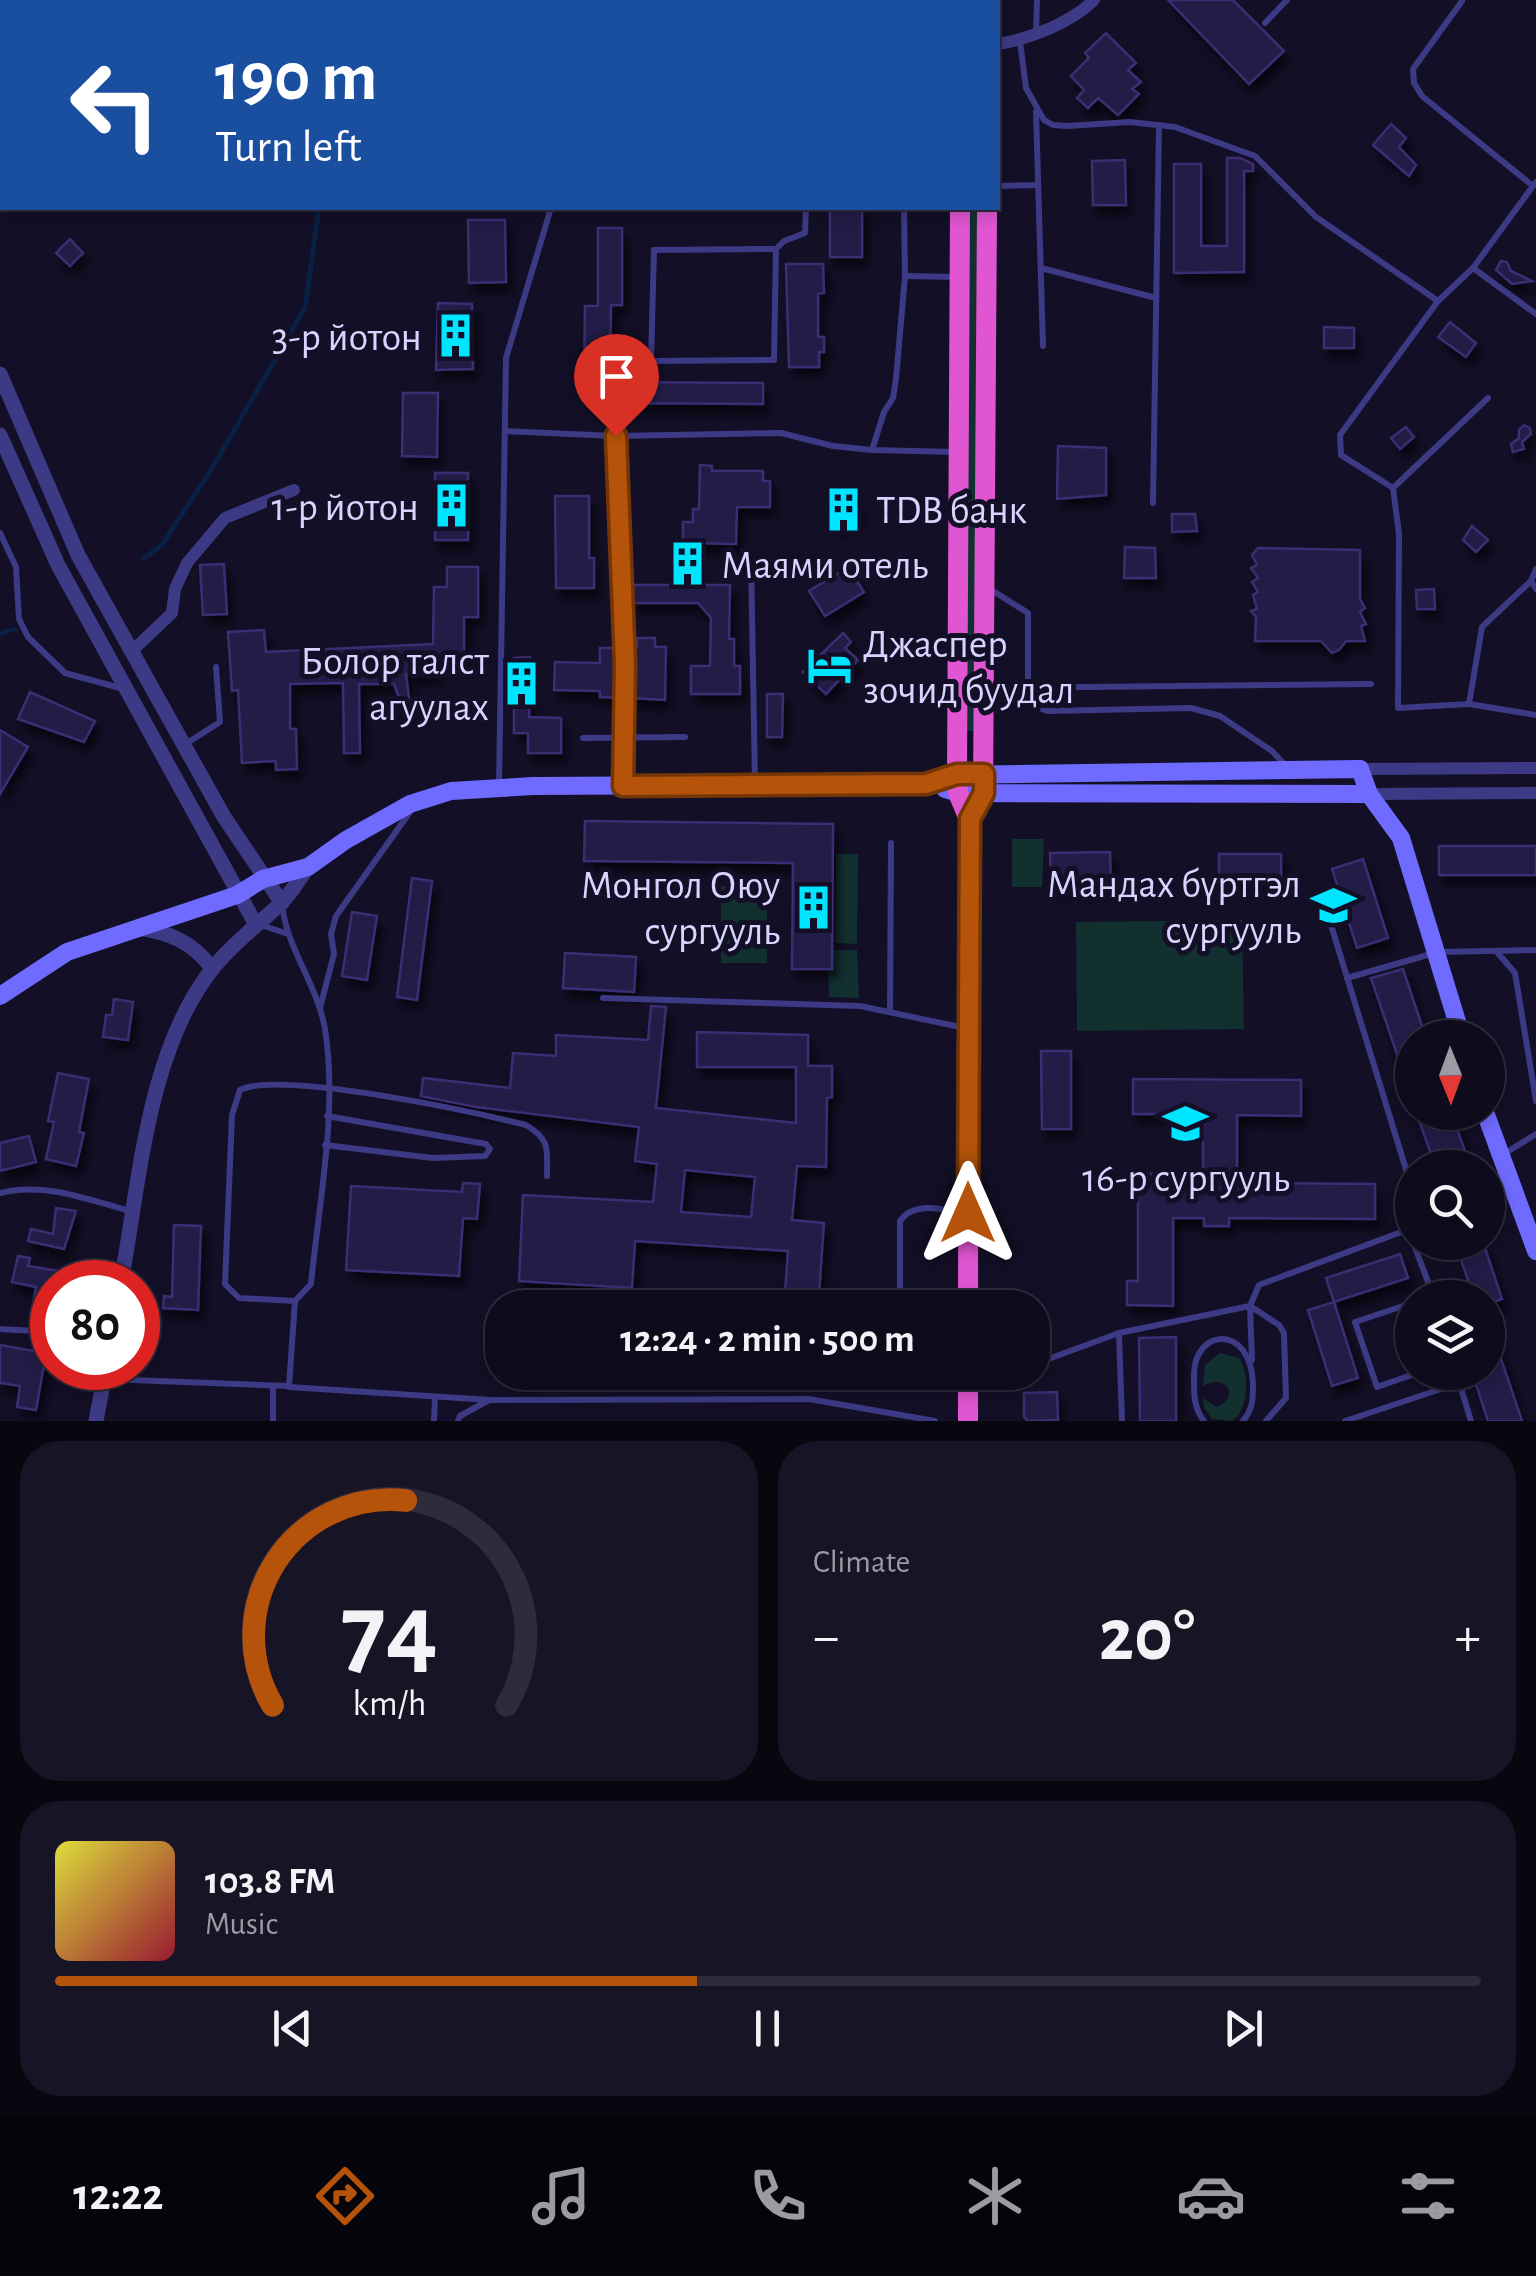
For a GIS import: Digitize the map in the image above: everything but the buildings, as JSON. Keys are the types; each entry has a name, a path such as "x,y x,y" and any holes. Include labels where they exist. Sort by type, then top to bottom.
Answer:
{"highway":[{"path":"960,210 957,784 970,819 968,1290"},
{"path":"970,819 984,783 988,210"},
{"path":"968,1390 968,1421"}],"main road":[{"path":"4,987 66,952 237,895 264,879 308,867 346,840 418,801 451,790 957,784 1360,768 1369,794 1401,838 1457,1020"},
{"path":"984,783 1369,794"},
{"path":"1505,1167 1536,1251"}],"street":[{"path":"1000,44 1020,40 1085,9 1094,0"},
{"path":"0,374 78,555 184,746 282,903"},
{"path":"0,436 58,565 237,895 256,923"},
{"path":"131,652 172,613 175,589 186,564 226,518 294,490"},
{"path":"1360,768 1536,768"},
{"path":"1369,794 1536,793"},
{"path":"125,1260 164,1061 180,1022 212,968 256,923 282,903 308,867"},
{"path":"135,927 179,937 198,950 212,968"},
{"path":"96,1421 101,1390"}],"lane":[{"path":"1036,32 1038,0"},
{"path":"1265,24 1288,0"},
{"path":"1394,488 1342,455 1340,435 1438,301 1473,268 1534,184 1422,96 1414,82 1413,69 1462,1"},
{"path":"1020,40 1026,88 1036,110 1043,346"},
{"path":"1036,110 1053,125 1130,122 1174,127 1255,156 1316,216 1438,301"},
{"path":"1153,503 1159,126"},
{"path":"1000,186 1038,185"},
{"path":"498,788 506,358 550,210"},
{"path":"776,249 654,250 651,361 774,360 776,249 784,240 806,234 806,210"},
{"path":"872,450 884,412 893,398 904,276 904,210"},
{"path":"1041,268 1156,298"},
{"path":"1473,268 1536,314"},
{"path":"904,276 959,277"},
{"path":"1394,488 1488,398"},
{"path":"505,431 616,436 781,433 833,446 958,452"},
{"path":"616,436 625,664 623,786"},
{"path":"1394,488 1399,534 1398,708 1469,704 1536,716"},
{"path":"0,533 16,568 22,630 65,673 125,690"},
{"path":"751,558 756,785"},
{"path":"1469,704 1482,626 1534,585 1536,568"},
{"path":"985,587 1028,613 1028,688 1036,706 1047,711 1191,708 1220,716 1272,751 1289,770"},
{"path":"184,746 220,722 216,667"},
{"path":"984,688 1371,684"},
{"path":"583,738 686,736"},
{"path":"320,1009 334,954 332,934 336,916 418,801"},
{"path":"890,1012 891,842"},
{"path":"282,903 285,933 303,962 320,1009 330,1088 310,1284 295,1301 289,1386"},
{"path":"256,923 285,933"},
{"path":"1331,925 1400,1150"},
{"path":"1347,978 1438,952 1536,950"},
{"path":"1496,951 1515,972 1536,1101"},
{"path":"604,998 860,1006 969,1029"},
{"path":"295,1301 239,1298 225,1284 234,1099 240,1090 252,1084 330,1088 526,1126 540,1134 547,1146 547,1176"},
{"path":"324,1145 433,1158 486,1156 490,1149 486,1144 328,1116"},
{"path":"1505,1153 1536,1134"},
{"path":"0,1193 22,1188 52,1189 134,1212"},
{"path":"1505,1191 1513,1188"},
{"path":"900,1290 900,1221 905,1213 915,1208 968,1213"},
{"path":"1243,1421 1253,1401 1250,1306 1260,1285 1395,1235"},
{"path":"1050,1358 1120,1333 1250,1306 1279,1325 1284,1333 1286,1398 1266,1421"},
{"path":"1395,1309 1355,1322 1377,1386 1395,1380"},
{"path":"0,1330 30,1331"},
{"path":"1120,1333 1122,1421"},
{"path":"1194,1421 1194,1363 1204,1346 1222,1340 1241,1346 1248,1353 1252,1371"},
{"path":"160,1377 490,1400 809,1399 936,1421"},
{"path":"273,1386 273,1421"},
{"path":"1345,1421 1438,1390"},
{"path":"1461,1390 1471,1421"},
{"path":"434,1421 435,1397"},
{"path":"458,1421 460,1416 490,1400"},
{"path":"1194,1403 1204,1421"}],"green space":[{"path":"968,210 979,210 975,731 966,731"},
{"path":"1012,839 1044,839 1042,887 1012,887"},
{"path":"836,854 858,854 857,944 835,943"},
{"path":"721,886 767,886 767,963 721,963"},
{"path":"1242,920 1244,1029 1077,1031 1076,922"},
{"path":"832,950 857,950 859,998 829,997"},
{"path":"1220,1353 1239,1358 1245,1374 1245,1401 1232,1421 1212,1419 1204,1408 1203,1398 1216,1407 1228,1398 1224,1384 1203,1386 1205,1365"}],"waterway":[{"path":"143,559 162,545 211,470 305,308 319,210"},
{"path":"0,634 15,629"}],"place":[{"name":"3-р йотон","path":"455,336"},
{"name":"1-р йотон","path":"452,506"},
{"name":"TDB банк","path":"843,509"},
{"name":"Маями отель","path":"688,564"},
{"name":"Джаспер зочид буудал","path":"830,666"},
{"name":"Болор талст агуулах","path":"522,683"},
{"name":"Мандах бүртгэл сургууль","path":"1334,906"},
{"name":"Монгол Оюу сургууль","path":"813,907"},
{"name":"16-р сургууль","path":"1186,1124"}],"route":[{"path":"616,436 625,664 623,786 926,784 957,774 984,774 984,793 970,819 968,1213"}]}
